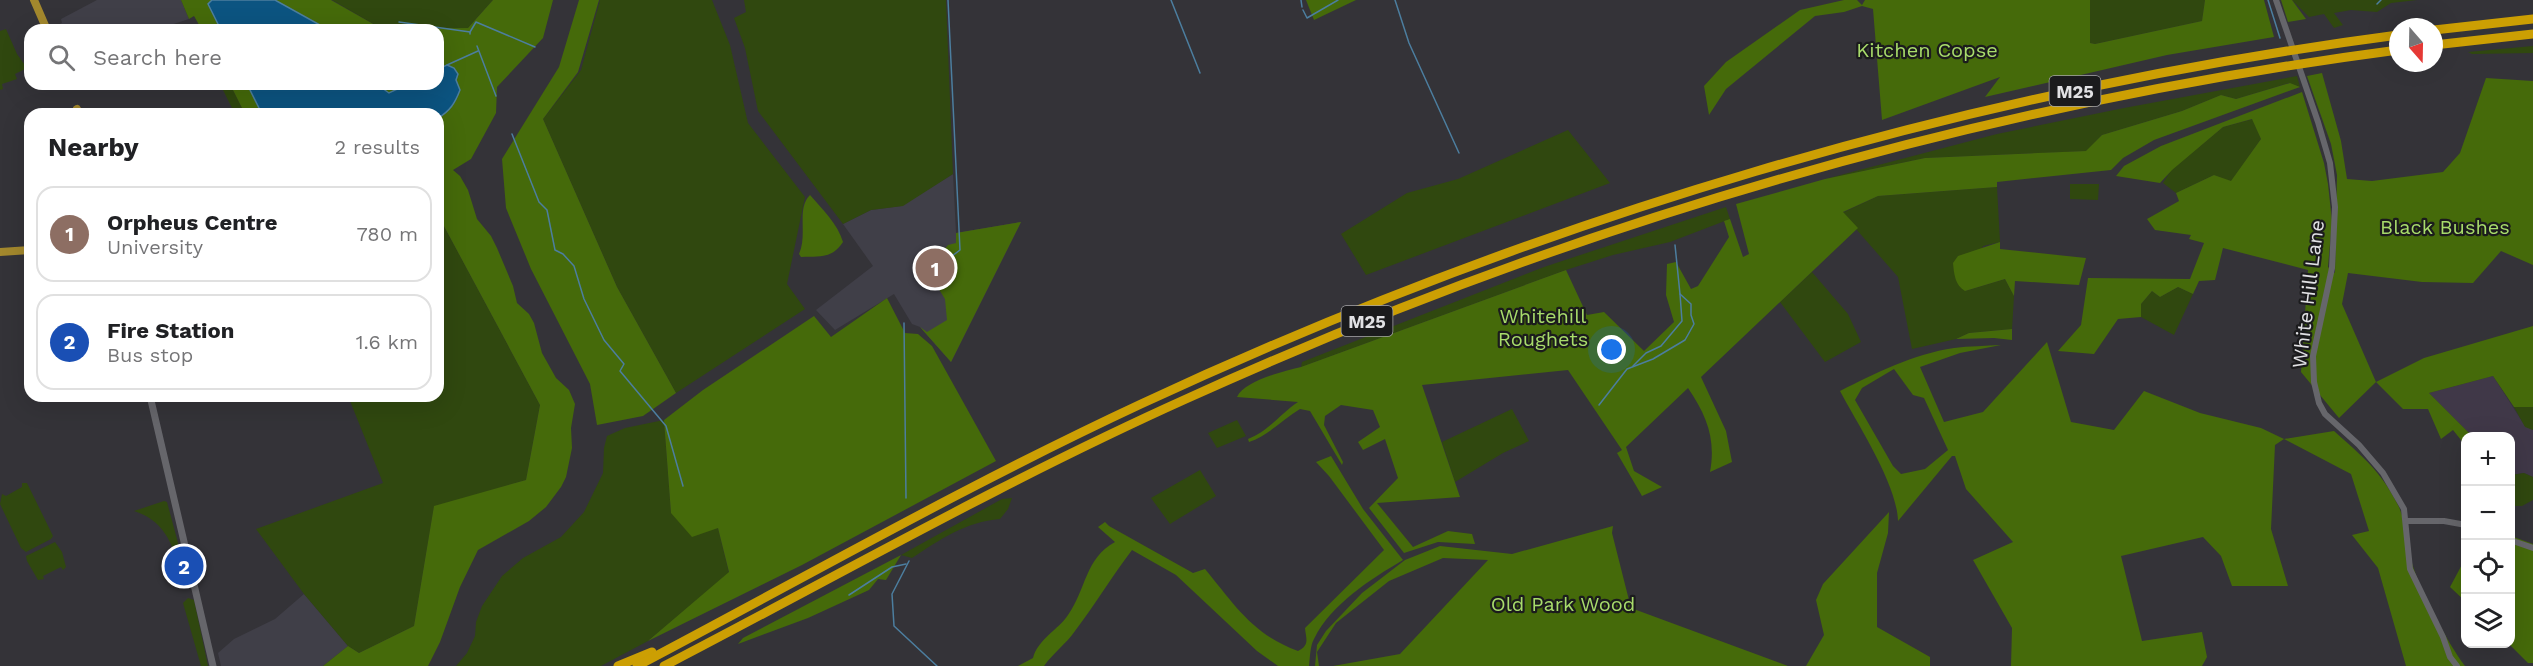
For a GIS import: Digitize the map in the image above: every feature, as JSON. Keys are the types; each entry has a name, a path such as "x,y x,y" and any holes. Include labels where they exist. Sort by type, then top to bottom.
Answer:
{"highway":[{"path":"2443,29 2533,19"},
{"path":"2443,44 2533,34"},
{"name":"M25","path":"637,666 1016,465 1140,404 1370,305 1565,231 1798,159 1986,111 2200,66 2389,36"},
{"name":"M25","path":"666,666 1027,476 1160,411 1365,322 1527,260 1715,198 1953,132 2038,112 2214,78 2389,51"},
{"name":"M25","path":"618,666 705,631"}],"main road":[{"path":"34,0 44,24"},
{"path":"0,252 24,250"},
{"path":"151,402 213,666"}],"street":[{"name":"White Hill Lane","path":"2276,0 2330,163 2335,207 2332,268 2313,356 2314,382 2319,403 2325,414 2359,445 2383,473 2404,509 2410,569 2443,637 2450,657 2457,666"},
{"path":"2406,521 2444,521 2461,524"},
{"path":"2515,541 2533,548"}],"shaded area":[{"path":"97,0 181,0 189,19 174,24 60,24 62,23 61,19"},
{"path":"953,174 956,233 1021,222 951,362 920,327 912,324 894,294 835,330 816,310 873,266 843,224 871,210 901,206"},
{"path":"2493,376 2525,426 2533,430 2533,477 2524,473 2515,474 2515,432 2468,432 2429,393"},
{"path":"304,594 348,646 323,666 221,666 218,653 234,639 275,619"}],"green space":[{"path":"181,0 331,0 373,24 199,24 194,16 189,19"},
{"path":"332,0 493,0 468,28 444,28 444,24 373,24"},
{"path":"493,0 553,0 543,38 497,87 496,113 471,159 453,170 460,176 468,190 477,219 491,236 497,248 513,286 517,303 529,314 534,323 542,353 556,378 569,390 575,404 571,428 572,448 566,477 546,507 529,521 478,550 460,587 440,642 428,666 323,666 348,646 359,653 414,626 434,506 526,480 540,405 444,226 444,108 242,108 233,90 444,90 444,28 468,28"},
{"path":"579,0 599,0 578,72 543,119 617,287 676,393 643,416 597,425 590,384 531,269 506,208 502,159 559,67"},
{"path":"600,0 712,0 730,45 748,123 805,197 787,284 805,309 676,393 617,287 543,119 581,70"},
{"path":"744,0 946,0 953,174 903,206 871,210 843,224 758,111 745,48 734,18 746,12"},
{"path":"1306,0 1356,0 1314,20"},
{"name":"Kitchen Copse","path":"1844,0 1857,0 1862,5 1865,0 2090,0 2090,43 2095,44 2202,21 2205,0 2264,0 2274,37 2167,55 1985,97 2000,77 1882,120 1873,9 1862,6 1844,12 1815,16 1726,89 1709,115 1704,86 1726,62 1800,10"},
{"path":"2090,0 2205,0 2202,21 2095,44 2090,43"},
{"path":"2281,0 2292,0 2306,19 2288,22"},
{"path":"2292,0 2417,0 2391,3 2377,12 2351,10 2334,13 2343,25 2334,28 2324,14 2309,17"},
{"path":"6,29 24,64 24,70 15,74 17,79 2,84 3,89 0,90 0,31"},
{"path":"2533,46 2533,53 2472,54 2468,52"},
{"name":"Black Bushes","path":"2322,73 2341,141 2347,179 2372,181 2443,172 2460,153 2486,78 2533,81 2533,265 2501,251 2473,283 2422,282 2348,273 2342,304 2376,382 2339,418 2301,372 2308,270 2223,248 2215,280 2199,281 2193,294 2178,287 2160,297 2152,291 2141,304 2141,317 2118,319 2094,354 2058,351 2081,325 2088,278 2190,279 2204,243 2189,239 2191,235 2155,230 2147,219 2179,201 2176,193 2214,175 2231,181 2261,139 2252,119 2223,127 2160,183 2116,176 2124,166 2161,146 2302,92 2324,163 2328,184 2332,221 2328,267 2335,273 2337,175 2331,144 2307,76"},
{"path":"2297,76 2300,87 2289,83 2236,99 2221,95 2182,111 2102,135 2087,151 1925,158 1825,179 1997,134"},
{"name":"Whitehill Roughets","path":"2290,83 2300,87 2154,140 2123,158 2111,170 1997,182 1997,187 1878,196 1843,212 1858,228 1701,377 1726,431 1732,462 1710,472 1711,438 1705,418 1688,388 1626,447 1634,471 1662,487 1642,496 1617,453 1622,450 1568,370 1422,385 1460,497 1377,503 1413,547 1448,531 1472,534 1475,544 1438,542 1404,553 1369,508 1398,478 1385,439 1363,450 1358,442 1380,427 1373,410 1341,405 1325,416 1324,425 1343,462 1342,465 1310,411 1300,409 1263,436 1249,442 1248,439 1262,432 1298,402 1237,397 1248,386 1275,374 1301,367 1566,270 1587,315 1604,312 1644,351 1674,322 1666,295 1667,264 1676,262 1691,289 1698,286 1729,237 1724,221 1730,219 1743,257 1749,254 1736,204 1825,179 1925,158 2086,151 2102,135 2182,111 2221,95 2236,99"},
{"path":"223,90 233,90 242,108 232,108"},
{"path":"2253,119 2261,139 2231,182 2214,175 2176,193 2163,183 2171,170 2223,127"},
{"path":"1568,130 1610,183 1366,275 1341,234 1407,193 1458,179"},
{"path":"2070,184 2099,184 2098,200 2070,199"},
{"path":"1997,187 2000,242 1983,246 1965,291 2005,279 2014,296 2012,329 1969,333 1956,339 1912,349 1898,277 1842,213 1878,196"},
{"path":"810,195 834,223 843,242 830,254 801,257 799,254 803,238 804,207"},
{"path":"1726,207 1730,219 1670,242 1613,255 1566,270 1301,367 1302,362 1544,267"},
{"path":"1021,222 951,362 920,327 927,332 947,320 945,299 930,275 939,270 936,259 948,245 956,243 956,233"},
{"path":"444,226 540,405 526,480 434,507 414,626 359,653 348,646 304,594 256,529 383,483 350,402 444,402"},
{"path":"2000,242 2000,249 2086,258 2079,285 2015,281 2014,296 2005,279 1965,291 1962,289 1953,267 1958,256"},
{"path":"1812,272 1848,314 1861,342 1825,362 1780,302"},
{"path":"2178,287 2193,294 2174,335 2141,317 2141,304 2152,291 2160,297"},
{"path":"887,298 905,333 918,334 932,346 996,461 802,565 648,641 729,572 718,528 692,537 671,513 664,420 703,390 814,316 831,337"},
{"path":"2533,326 2533,407 2514,407 2493,376 2429,393 2468,432 2461,432 2461,440 2453,430 2441,439 2428,409 2403,409 2376,382 2424,358"},
{"path":"2012,329 2012,340 1956,339 1969,333"},
{"path":"2047,342 2071,422 2114,430 2144,391 2200,413 2261,428 2284,439 2275,445 2271,529 2288,586 2232,586 2221,556 2203,537 2121,556 2142,641 2202,632 2207,657 2202,666 2011,666 2012,628 1973,560 2013,542 1966,489 1955,456 1952,456 1898,521 1896,506 1884,473 1840,391 1909,359 1954,348 2001,345 1960,353 1920,367 1944,422 1983,412","holes":["1894,369 1913,395 1924,398 1948,450 1925,469 1901,474 1893,466 1855,400 1862,388"]},
{"path":"2514,407 2533,407 2533,430 2525,427"},
{"path":"1512,409 1529,441 1503,453 1455,482 1442,442"},
{"path":"664,420 671,513 718,528 729,573 648,641 601,666 456,666 467,653 475,636 476,622 482,606 502,576 523,558 561,537 584,512 603,473 607,436 625,428"},
{"path":"1237,420 1246,436 1217,448 1208,433"},
{"path":"2334,431 2378,474 2399,507 2411,560 2420,585 2442,630 2465,666 2406,666 2378,568 2352,535 2369,531 2351,474 2284,439"},
{"path":"1331,456 1363,509 1403,560 1365,584 1341,604 1321,626 1313,642 1309,666 1278,666 1257,651 1176,575 1132,550 1090,611 1044,666 1018,666 1033,658 1039,645 1068,615 1092,566 1105,549 1115,542 1098,527 1105,522 1193,573 1205,569 1235,606 1256,627 1282,644 1298,651 1302,649 1306,641 1305,628 1384,550 1316,462"},
{"path":"1200,470 1216,496 1170,524 1151,498"},
{"path":"2524,473 2533,477 2533,500 2522,506 2515,506 2515,474"},
{"path":"22,483 27,483 53,536 26,552 21,548 0,504 2,494 6,496 22,487"},
{"path":"1012,498 1008,509 1000,519 964,528 943,538 912,558 901,555 1002,499"},
{"path":"167,502 181,554 180,566 188,582 186,588 180,585 176,559 165,533 152,520 134,511"},
{"path":"1889,512 1888,533 1877,573 1877,627 1930,657 1930,666 1806,666 1824,635 1816,600 1823,584"},
{"name":"Old Park Wood","path":"1613,526 1612,533 1631,608 1788,666 1333,666 1400,654 1488,560 1443,558 1389,581 1336,623 1317,652 1319,666 1315,666 1317,645 1326,631 1362,593 1405,560 1440,546 1512,554"},
{"path":"2515,537 2533,544 2533,663 2528,663 2513,648 2515,648"},
{"path":"55,542 62,552 66,567 63,570 61,567 43,576 44,579 38,580 26,556"},
{"path":"901,555 886,580 878,579 869,590 808,618 738,644 743,638"},
{"path":"2461,566 2461,597 2450,587"},
{"path":"188,598 194,600 208,666 201,666 183,603"}],"water":[{"path":"212,0 275,0 318,24 218,24 208,4"},
{"path":"447,65 454,68 458,74 456,80 460,90 452,106 444,114 444,108 259,108 250,90 385,90 389,93 395,90 444,90 444,66"}],"waterway":[{"path":"931,272 960,250 948,0"},
{"path":"1171,0 1200,73"},
{"path":"1301,0 1302,7"},
{"path":"1303,10 1307,18 1338,0"},
{"path":"1395,0 1409,43 1459,153"},
{"path":"2268,0 2280,38"},
{"path":"2377,4 2381,0"},
{"path":"399,22 413,24"},
{"path":"470,32 476,22 535,47"},
{"path":"444,28 470,32 470,34"},
{"path":"477,46 496,96"},
{"path":"447,65 478,51"},
{"path":"512,134 539,202 547,210 555,250 563,254 574,266 584,299 604,340 624,364 620,371 666,426 683,486"},
{"path":"1599,405 1627,369 1653,359 1685,340 1694,324 1691,304 1680,294 1675,245"},
{"path":"1633,366 1646,353 1661,346 1682,321 1680,294"},
{"path":"904,323 906,498"},
{"path":"909,561 892,594 894,626 937,666"},
{"path":"849,595 892,567 906,564"}],"place":[{"name":"Orpheus Centre","path":"935,268"},
{"name":"Fire Station","path":"184,566"}]}
